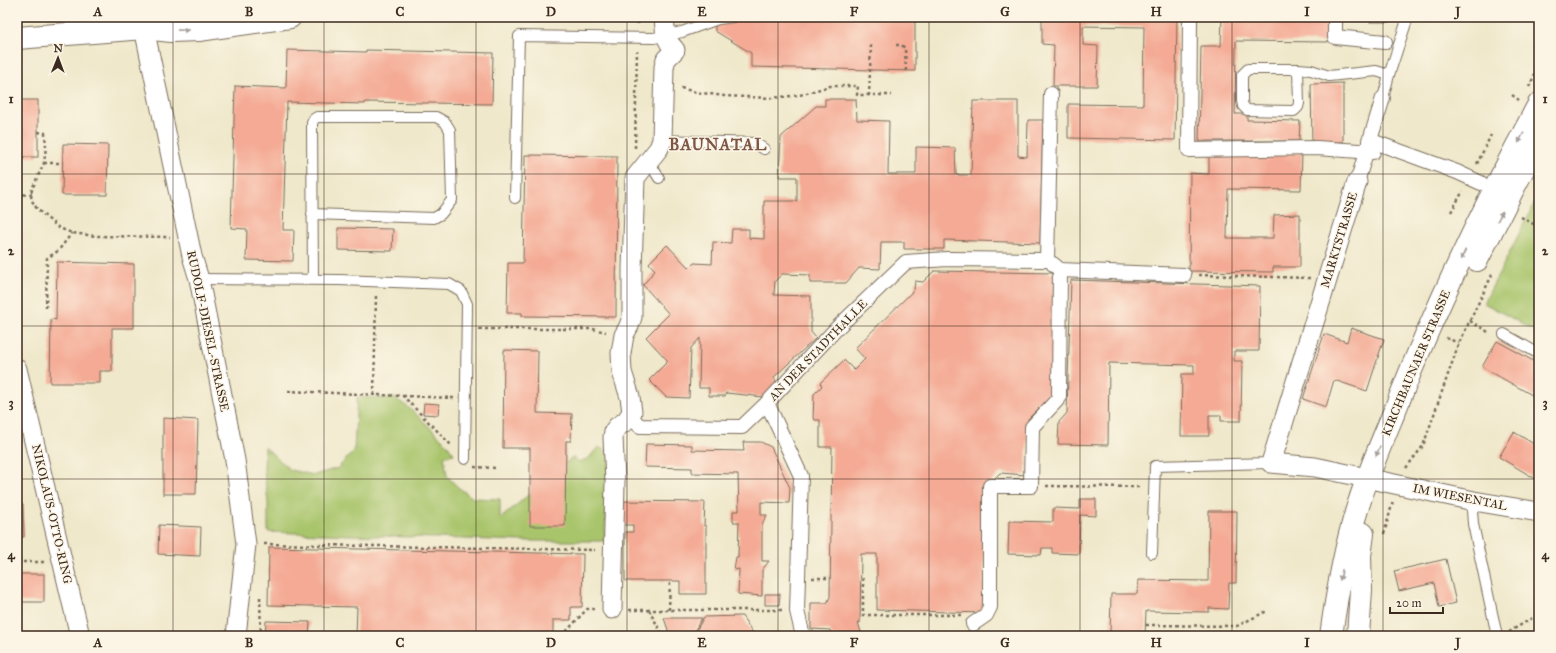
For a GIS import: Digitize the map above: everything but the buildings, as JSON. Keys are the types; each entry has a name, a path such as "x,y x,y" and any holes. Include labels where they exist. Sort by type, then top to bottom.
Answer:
{"street":[{"path":"17,38 143,23 171,17"},
{"path":"143,23 171,31 199,30 290,17"},
{"path":"612,609 615,482 613,437 614,431 617,427 626,421 632,412 632,405 622,372 621,353 624,335 632,317 635,178 659,148 662,140 664,67 666,59 675,50 665,36 664,17"},
{"path":"1190,17 1188,150 1369,148 1476,180"},
{"path":"1335,17 1334,37 1385,42"},
{"name":"RUDOLF-DIESEL-STRASSE","path":"143,23 188,236 199,279 235,460 246,544 236,636"},
{"path":"1051,94 1048,260 1060,270 1184,275"},
{"name":"MARKTSTRASSE","path":"1271,463 1356,182 1369,148 1383,98"},
{"name":"KIRCHBAUNAER STRASSE","path":"1331,636 1345,559 1359,504 1383,482 1425,336 1499,180 1530,103"},
{"name":"KIRCHBAUNAER STRASSE","path":"1358,636 1360,556 1362,538 1373,499 1383,482 1454,306 1539,138"},
{"name":"AN DER STADTHALLE","path":"803,636 797,610 801,476 767,403 836,329 906,262 948,259 1048,260"},
{"path":"973,624 986,615 990,607 990,486 1031,486 1032,427 1059,398 1060,270"},
{"name":"NIKOLAUS-OTTO-RING","path":"17,369 64,562 80,636"},
{"path":"630,416 640,426 742,427 767,403"},
{"path":"1271,463 1314,467 1383,482"},
{"name":"IM WIESENTAL","path":"1383,482 1539,512"}],"lane":[{"path":"515,198 519,36 654,38 694,29 718,19 733,17"},
{"name":"MARKTSTRASSE","path":"1383,98 1408,17"},
{"path":"1298,69 1299,103 1298,107 1294,111 1247,110 1243,106 1242,75 1244,71 1248,69 1298,69 1311,70 1329,76 1376,71 1389,75"},
{"path":"312,214 434,218 441,214 452,200 450,130 445,122 436,118 314,118 312,123 312,214 313,279"},
{"path":"662,140 755,143 764,149"},
{"path":"648,160 658,178"},
{"path":"199,279 313,279 449,284 461,291 467,304 465,459"},
{"path":"1504,334 1539,354"},
{"path":"1152,553 1155,466 1271,463"},
{"path":"1474,500 1472,510 1473,524 1497,635"}],"path":[{"path":"635,178 638,17"},
{"path":"869,95 871,45"},
{"path":"896,45 901,45 905,48 906,71"},
{"path":"664,83 695,92 755,98 800,95 830,86 858,86 858,95 892,95"},
{"path":"1512,94 1530,103"},
{"path":"38,132 45,133 46,147 44,163 32,189 31,199 37,209 59,228 72,233 104,236 188,236"},
{"path":"1451,212 1476,180 1491,135"},
{"path":"44,163 63,164"},
{"path":"17,195 32,194"},
{"path":"1524,211 1520,217 1539,227"},
{"path":"46,308 47,258 58,251 72,233"},
{"path":"1383,482 1406,468 1423,446 1459,343 1493,272"},
{"path":"1211,275 1327,279"},
{"path":"374,395 376,281"},
{"path":"1470,321 1496,336 1504,334"},
{"path":"467,328 593,329 624,335"},
{"path":"288,391 466,398"},
{"path":"403,396 473,467 496,468"},
{"path":"1031,486 1155,487"},
{"path":"246,544 614,550"},
{"path":"17,562 64,562"},
{"path":"863,578 863,615 986,615"},
{"path":"669,610 670,581"},
{"path":"562,636 587,609 797,610"},
{"path":"650,610 663,636"},
{"path":"1146,625 1238,626 1267,610"},
{"path":"1497,635 1512,631 1534,617 1539,616"}],"green space":[{"path":"1537,198 1539,199 1539,333 1484,303"},
{"path":"357,397 395,398 413,411 447,444 454,454 444,456 447,476 459,488 473,498 500,499 500,519 573,457 579,462 589,458 598,447 611,453 604,541 522,541 268,532 268,502 264,471 265,447 290,470 314,475 338,468 354,451"}],"district":[{"name":"BAUNATAL","path":"718,144"}]}
